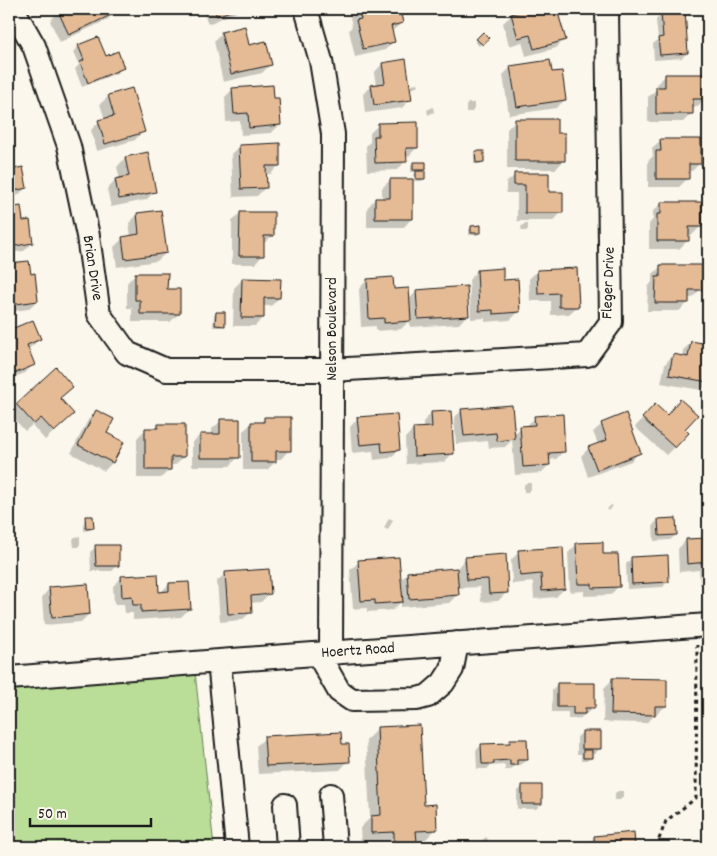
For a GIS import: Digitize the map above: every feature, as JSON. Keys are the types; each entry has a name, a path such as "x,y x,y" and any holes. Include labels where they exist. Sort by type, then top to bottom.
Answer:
{"street":[{"name":"Brian Drive","path":"13,9 34,46 68,146 88,236 99,314 127,353 166,370 331,370"},
{"name":"Nelson Boulevard","path":"306,9 321,61 333,134 331,370 324,653"},
{"name":"Fleger Drive","path":"331,370 587,354 611,322 607,9"},
{"name":"Hoertz Road","path":"9,678 219,660 708,625"},
{"path":"324,653 339,692 352,700 417,699 428,696 444,683 452,669 457,644"},
{"path":"219,660 237,847"},
{"path":"331,795 335,847"},
{"path":"285,806 288,847"}],"path":[{"path":"656,847 666,821 696,798 697,645"}],"green space":[{"path":"195,672 214,847 9,847 9,688"}],"building":[{"path":"63,9 115,9 117,12 69,35 58,11"},
{"path":"214,9 235,9 217,16"},
{"path":"358,9 400,9 403,23 391,26 395,42 363,49 356,20 361,19"},
{"path":"528,9 553,9 555,14 558,13 566,40 534,49 530,35 518,38 511,14"},
{"path":"685,11 688,53 660,55 658,38 663,37 661,13"},
{"path":"245,26 249,45 266,41 272,65 231,74 221,32"},
{"path":"483,32 489,38 483,45 476,39"},
{"path":"98,37 106,56 118,51 124,68 88,83 80,62 84,60 78,45"},
{"path":"406,59 412,100 374,105 371,85 385,83 382,63"},
{"path":"550,60 552,72 562,71 566,100 517,107 510,66"},
{"path":"665,74 706,74 706,99 693,99 693,114 656,114 656,87 665,87"},
{"path":"273,85 274,98 279,98 281,125 249,128 248,113 234,114 232,88"},
{"path":"132,88 145,132 105,144 98,120 114,116 108,95"},
{"path":"515,119 557,119 557,133 565,133 565,161 515,161"},
{"path":"418,122 418,148 406,148 407,162 375,163 374,136 378,136 378,123"},
{"path":"660,139 701,139 701,164 689,164 689,179 656,179 656,151 661,151"},
{"path":"280,143 280,166 266,166 267,188 241,189 239,145"},
{"path":"475,151 484,151 484,162 476,163"},
{"path":"148,152 156,192 119,199 115,179 129,176 125,157"},
{"path":"413,162 426,162 426,170 413,170"},
{"path":"23,167 27,188 9,192 9,170"},
{"path":"416,171 425,171 425,179 416,179"},
{"path":"514,173 549,173 549,192 563,192 563,213 525,213 525,185 514,185"},
{"path":"390,179 413,179 413,219 375,219 375,198 390,198"},
{"path":"661,202 702,202 702,227 689,227 689,241 657,241 657,214 661,214"},
{"path":"21,206 23,221 30,220 33,243 9,247 9,208"},
{"path":"161,210 167,253 125,259 122,237 139,234 137,213"},
{"path":"240,212 274,212 274,236 264,236 264,256 239,256"},
{"path":"481,225 481,233 471,233 471,226"},
{"path":"29,261 31,274 35,273 38,301 9,305 9,263"},
{"path":"660,265 702,265 702,290 689,290 689,303 655,303 656,277 660,277"},
{"path":"503,268 503,280 518,279 520,312 493,314 493,310 479,311 477,270"},
{"path":"577,268 579,307 559,307 559,293 538,294 537,270"},
{"path":"135,273 168,273 167,289 180,289 180,314 140,314 140,300 135,300"},
{"path":"393,277 394,289 409,288 411,321 384,323 384,318 369,319 367,279"},
{"path":"242,278 281,279 280,298 264,298 264,318 241,318"},
{"path":"467,286 469,316 418,319 416,290"},
{"path":"216,312 225,312 225,326 215,325"},
{"path":"33,320 41,339 27,345 35,365 13,374 9,363 9,330"},
{"path":"691,341 708,344 708,382 669,375 673,354 688,357"},
{"path":"56,367 73,387 60,398 74,414 54,432 41,418 34,424 16,404"},
{"path":"680,399 698,415 685,429 689,433 675,448 642,418 655,404 667,415"},
{"path":"512,405 515,439 497,441 496,433 464,436 461,409"},
{"path":"96,410 114,419 107,433 124,442 113,463 78,445"},
{"path":"451,411 454,454 414,456 413,428 432,427 431,412"},
{"path":"626,413 641,453 597,470 588,447 607,440 601,423"},
{"path":"397,414 400,450 382,452 381,443 360,445 357,417"},
{"path":"563,414 565,452 549,453 550,465 523,467 520,426 535,425 534,416"},
{"path":"264,417 291,417 291,451 276,451 276,462 251,462 251,422 264,422"},
{"path":"220,419 240,419 240,458 200,458 200,434 220,434"},
{"path":"158,424 185,424 185,457 171,457 171,470 145,470 145,428 158,428"},
{"path":"85,516 93,516 94,528 86,529"},
{"path":"676,518 677,535 659,536 658,519"},
{"path":"708,538 708,577 707,562 687,564 686,539"},
{"path":"603,542 603,554 618,554 620,587 592,588 592,584 578,584 576,543"},
{"path":"95,545 119,545 119,566 96,566"},
{"path":"563,547 565,589 542,591 541,574 520,576 518,550"},
{"path":"506,554 508,593 489,594 488,579 467,580 465,557"},
{"path":"668,555 669,582 632,584 631,557"},
{"path":"399,557 403,602 375,604 375,600 361,601 358,560"},
{"path":"457,568 459,595 409,599 407,572"},
{"path":"269,569 271,594 251,596 252,613 228,614 225,572"},
{"path":"158,574 159,592 169,591 169,583 189,582 191,609 141,612 141,605 133,605 132,596 122,597 121,576"},
{"path":"88,584 90,614 52,618 49,587"},
{"path":"612,678 667,679 667,706 655,706 655,715 611,714"},
{"path":"557,683 595,683 595,708 585,708 585,714 573,714 573,707 557,707"},
{"path":"420,725 424,805 436,804 437,830 416,831 417,842 394,843 394,832 371,833 371,816 381,815 377,727"},
{"path":"582,731 601,731 601,749 582,749"},
{"path":"341,732 342,744 349,744 350,762 266,766 264,736"},
{"path":"510,739 527,739 528,760 517,760 517,765 510,765 510,760 494,761 494,764 482,764 481,744 510,743"},
{"path":"583,750 592,750 592,758 583,758"},
{"path":"522,785 542,785 542,804 522,804"},
{"path":"634,832 635,847 595,847 594,836"}]}
